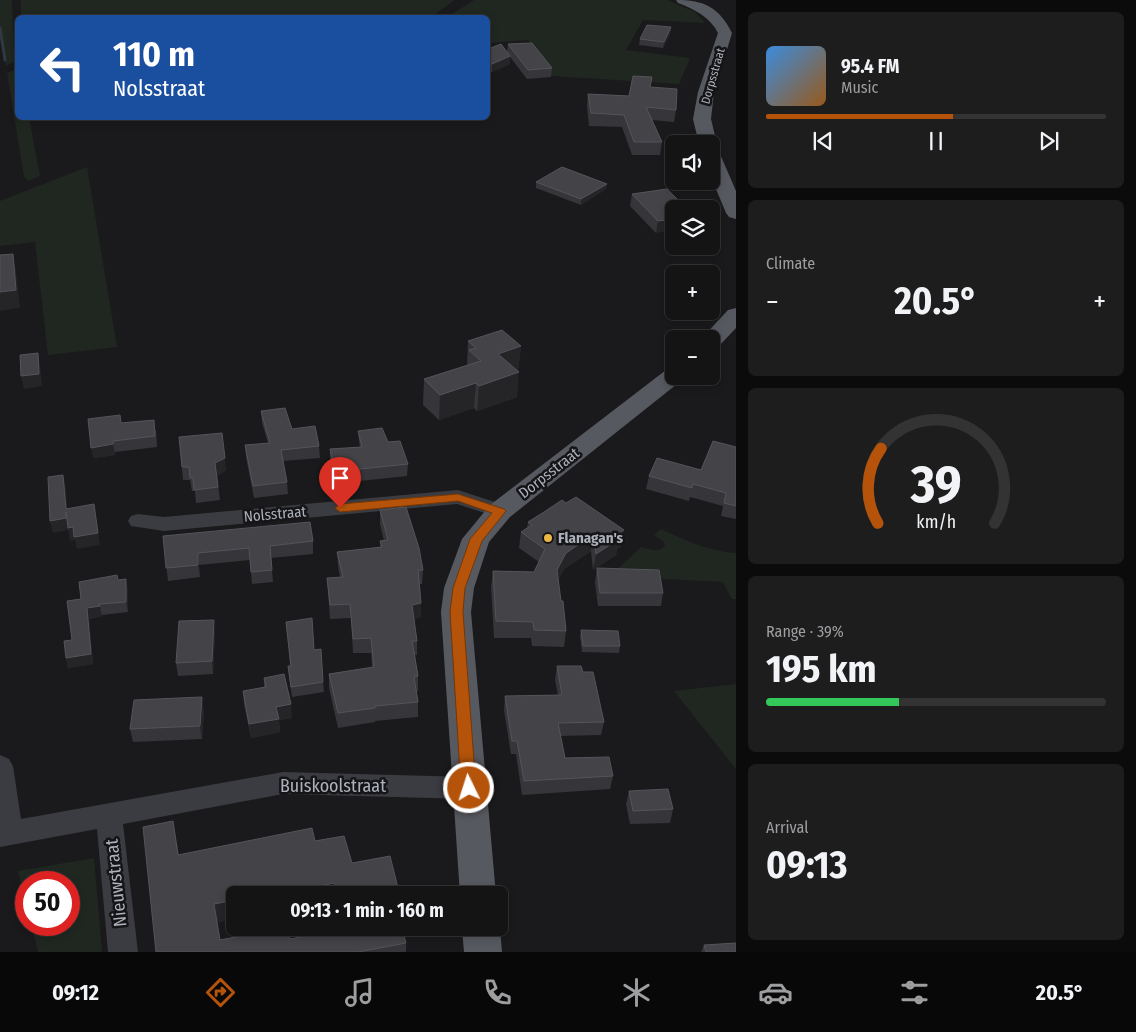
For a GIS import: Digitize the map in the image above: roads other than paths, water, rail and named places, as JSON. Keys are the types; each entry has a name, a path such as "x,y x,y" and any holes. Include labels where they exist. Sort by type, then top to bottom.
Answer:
{"main road":[{"name":"Dorpsstraat","path":"683,0 710,14 730,33 706,92 702,119 706,135"},
{"path":"720,175 736,213"},
{"path":"720,332 736,315"},
{"name":"Dorpsstraat","path":"477,886 456,612 459,588 476,539 500,511 665,382"},
{"path":"482,936 483,952"}],"street":[{"name":"Nolsstraat","path":"138,521 164,524 458,497 500,511"},
{"path":"0,766 5,834"},
{"name":"Buiskoolstraat","path":"5,834 283,783 469,788"},
{"name":"Nieuwstraat","path":"109,814 123,952"}],"waterway":[{"path":"0,28 5,60"}],"place":[{"name":"Flanagan's","path":"548,538"}]}
